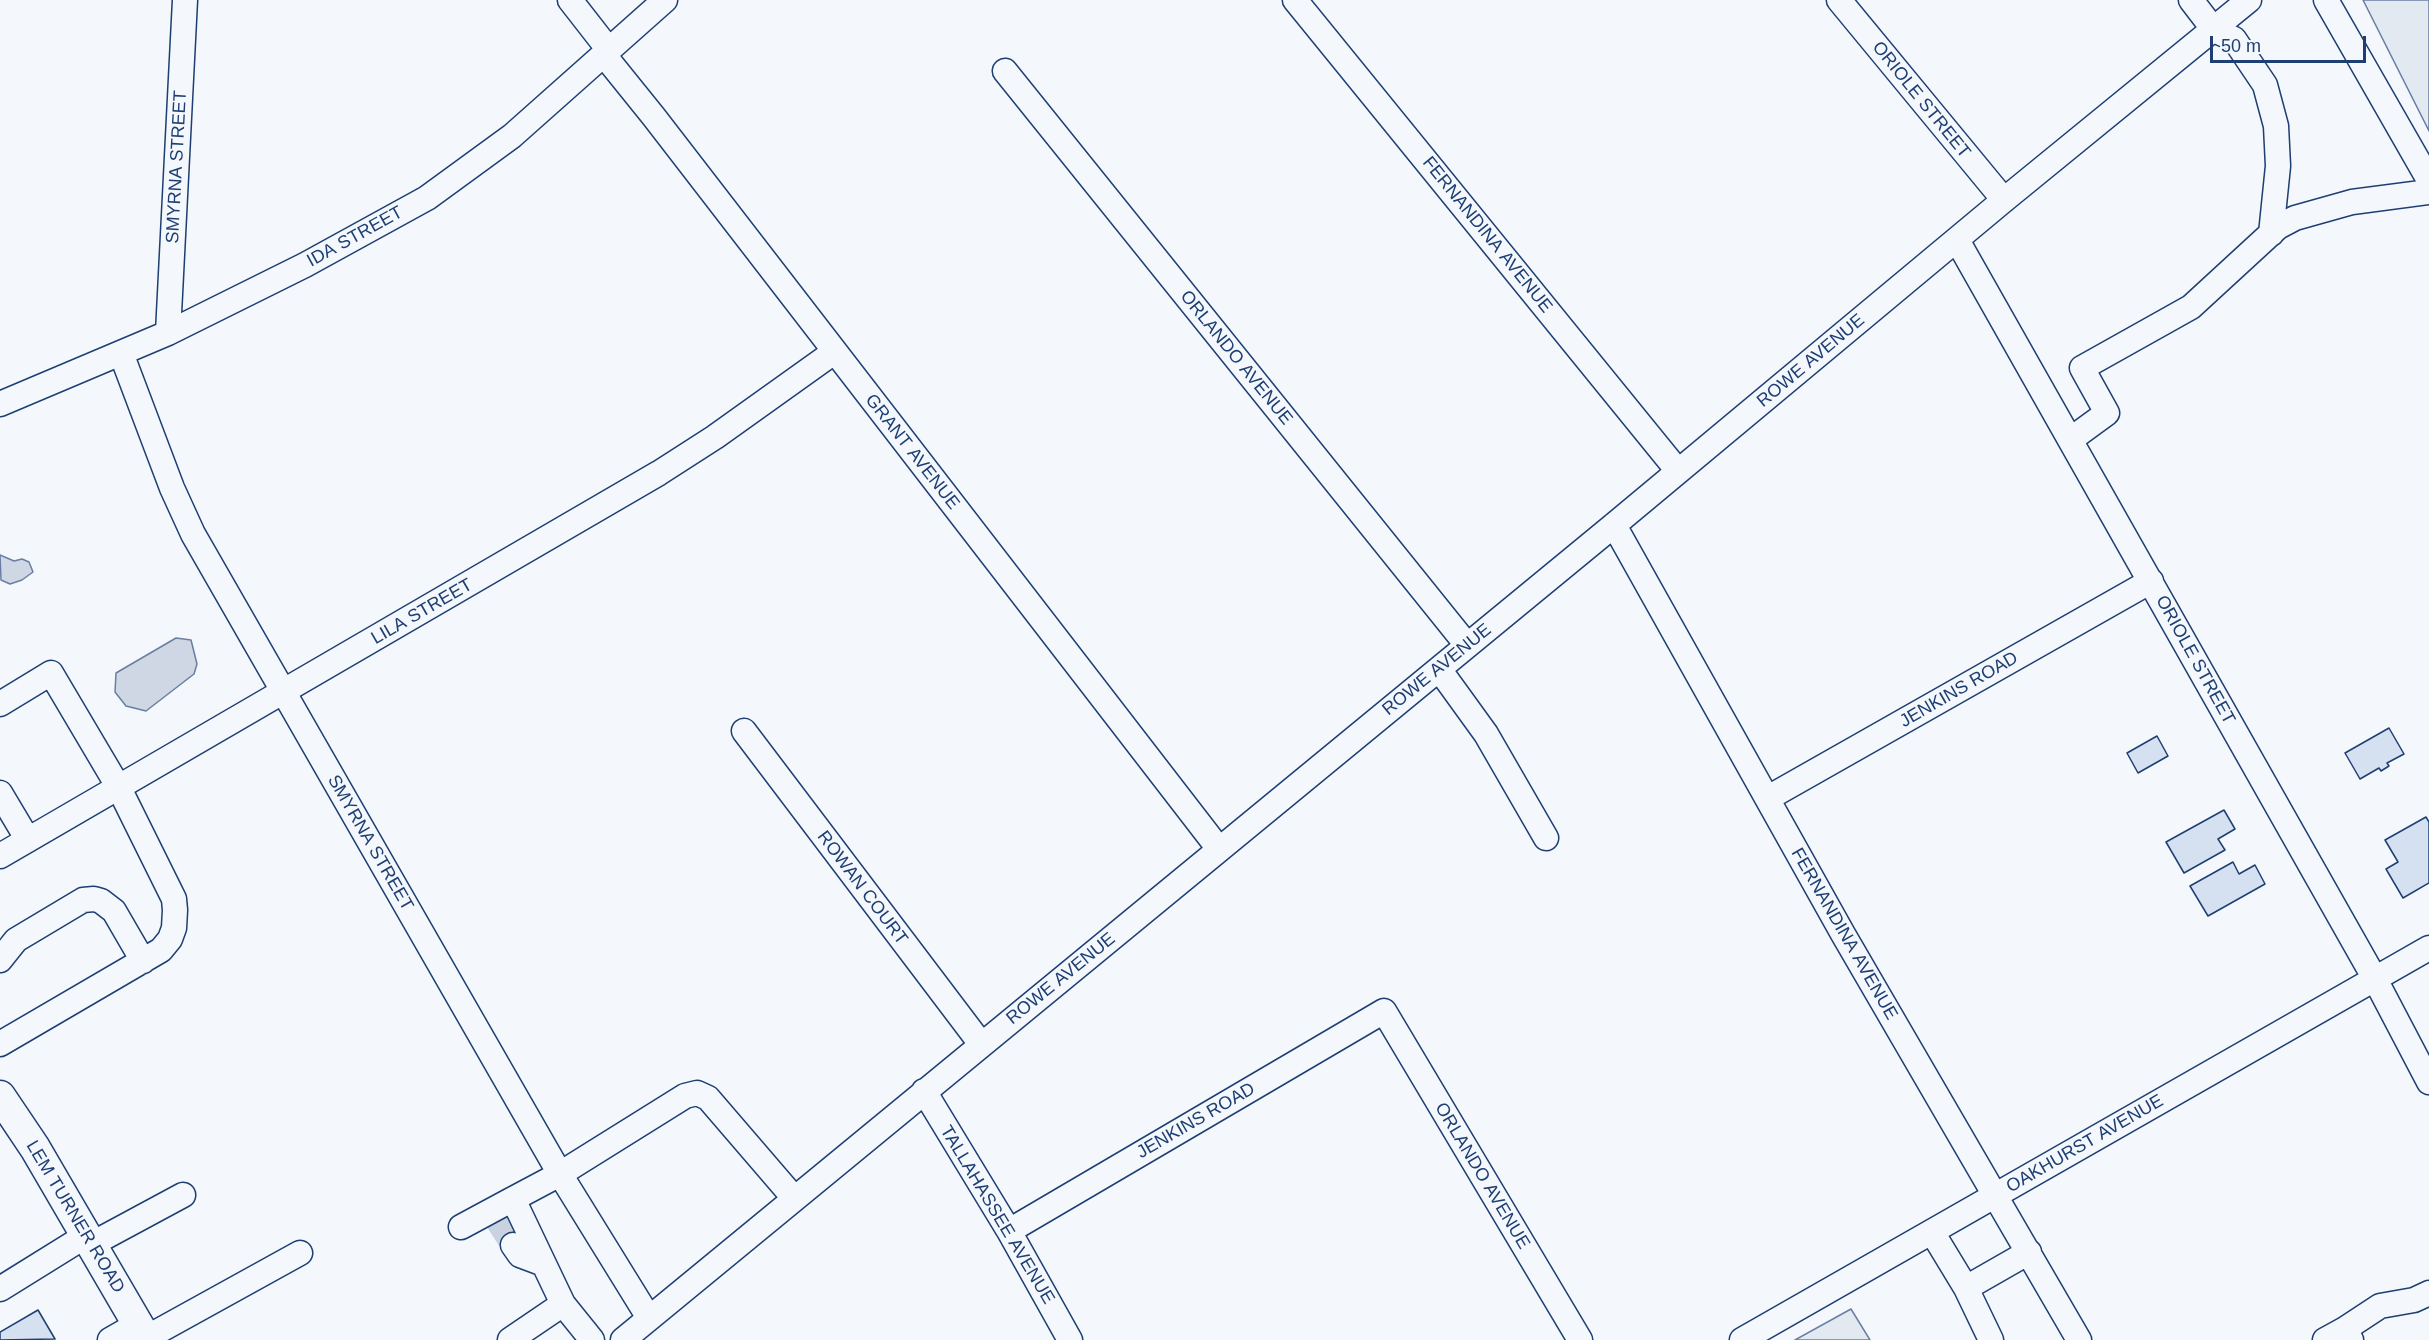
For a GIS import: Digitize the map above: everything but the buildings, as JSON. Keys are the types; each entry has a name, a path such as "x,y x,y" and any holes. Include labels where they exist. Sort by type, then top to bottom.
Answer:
{"main road":[{"name":"LEM TURNER ROAD","path":"0,1096 35,1148 144,1334"}],"street":[{"name":"SMYRNA STREET","path":"168,333 185,0"},
{"name":"GRANT AVENUE","path":"570,0 654,117 1219,849"},
{"name":"IDA STREET","path":"0,404 168,333 305,265 427,198 512,135 665,0"},
{"name":"FERNANDINA AVENUE","path":"1295,0 1678,471"},
{"name":"ORIOLE STREET","path":"1839,0 2004,200"},
{"path":"2191,0 2214,30 2234,39 2265,85 2276,126 2277,156 2271,234"},
{"name":"ROWE AVENUE","path":"623,1340 2249,0"},
{"path":"2326,0 2425,164"},
{"name":"ORLANDO AVENUE","path":"1005,71 1467,645"},
{"path":"2070,440 2107,413 2082,368 2192,308 2271,234 2295,218 2352,202 2429,192"},
{"name":"ORIOLE STREET","path":"1957,240 2375,979 2429,1082"},
{"name":"LILA STREET","path":"0,856 659,473 715,437 834,352"},
{"name":"SMYRNA STREET","path":"121,353 172,488 193,534 560,1174 649,1318"},
{"name":"FERNANDINA AVENUE","path":"1614,525 1843,934 2079,1340"},
{"name":"JENKINS ROAD","path":"1768,798 2151,581"},
{"path":"1438,669 1486,734 1546,838"},
{"path":"0,704 51,673 119,788 174,899 176,910 170,939 161,950 0,1044"},
{"name":"ROWAN COURT","path":"744,731 981,1044"},
{"path":"0,793 28,840"},
{"path":"0,960 16,940 83,900 94,899 101,901 114,911 143,961"},
{"name":"OAKHURST AVENUE","path":"1742,1340 2429,948"},
{"name":"ORLANDO AVENUE","path":"1384,1011 1580,1340"},
{"name":"JENKINS ROAD","path":"1009,1231 1384,1011"},
{"name":"TALLAHASSEE AVENUE","path":"924,1091 1009,1231 1070,1340"},
{"path":"461,1227 494,1215 513,1199 560,1174 685,1096 698,1093 708,1098 794,1198"},
{"path":"0,1289 89,1240 183,1195"},
{"path":"513,1199 563,1304 592,1340"},
{"path":"1932,1232 1966,1288 1991,1340"},
{"path":"513,1245 520,1255 544,1264"},
{"path":"1966,1288 2029,1252"},
{"path":"110,1340 144,1334 300,1253"},
{"path":"2340,1336 2380,1306 2414,1300 2429,1293"},
{"path":"510,1340 563,1304"}],"shaded area":[{"path":"2363,0 2429,0 2429,131"},
{"path":"0,555 14,561 22,559 29,562 33,572 22,580 10,584 1,580"},
{"path":"176,638 191,640 197,664 194,674 146,711 126,706 115,692 116,673"},
{"path":"1851,1309 1870,1340 1795,1340"}],"tunnel":[{"path":"496,1219 513,1245"}]}
